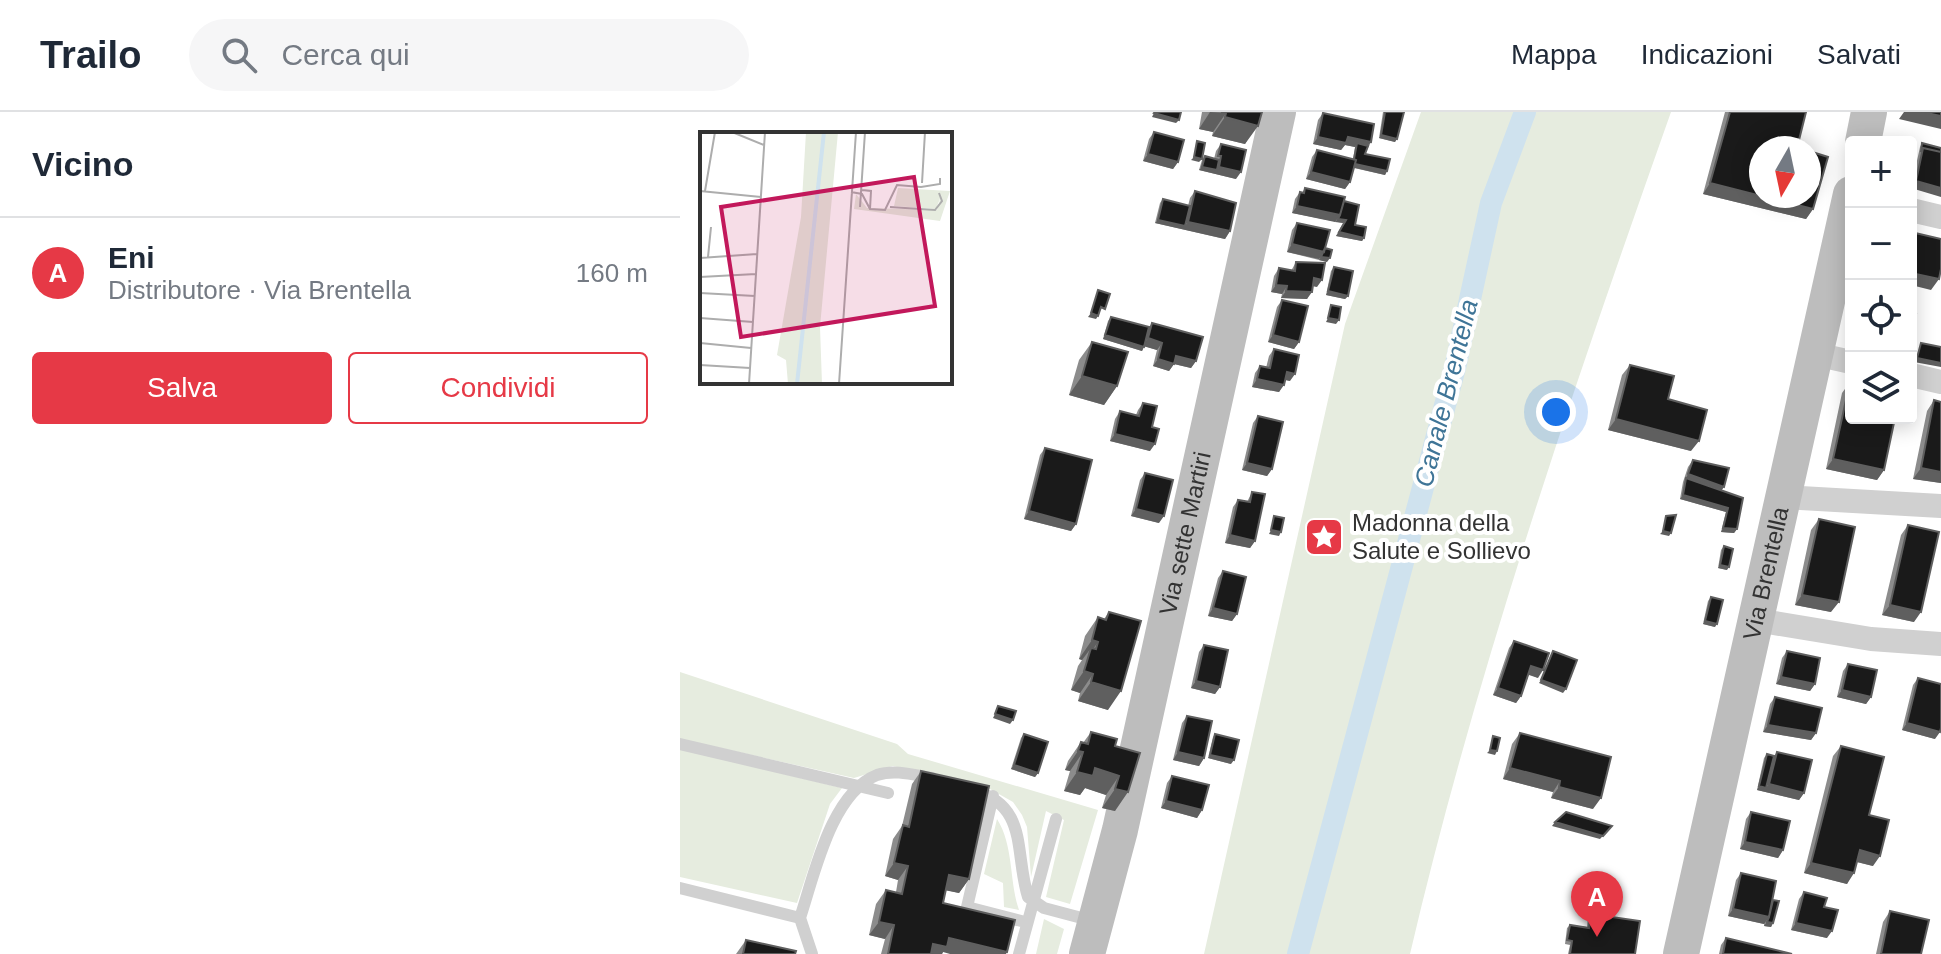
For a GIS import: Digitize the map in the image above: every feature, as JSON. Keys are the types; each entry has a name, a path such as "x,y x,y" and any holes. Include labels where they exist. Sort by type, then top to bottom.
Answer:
{"main road":[{"name":"Via sette Martiri","path":"1091,938 1120,830 1278,112"},
{"path":"1864,136 1869,112"},
{"name":"Via Brentella","path":"1681,954 1848,208"}],"street":[{"path":"1917,211 1941,217"},
{"path":"1815,354 1845,361"},
{"path":"1917,376 1941,382"},
{"path":"1783,497 1941,506"},
{"path":"1756,620 1871,639 1941,644"}],"lane":[{"path":"680,744 888,793"},
{"path":"812,954 800,918 831,826 852,794 876,776 897,772 949,783"},
{"path":"963,787 993,796 1012,816 1020,845 1021,875 1028,897 1091,938"},
{"path":"993,796 967,907 1025,922"},
{"path":"1019,954 1025,922 1035,902 1056,819"},
{"path":"680,888 800,918"}],"shaded area":[{"path":"1421,112 1671,112 1598,320 1496,635 1436,847 1410,954 1204,954 1345,324"},
{"path":"680,672 897,744 908,754 1098,810 1070,904 1046,897 1064,820 1046,811 1031,877 1027,827 1022,815 1013,802 990,789 893,766 854,778 680,739"},
{"path":"680,749 842,788 830,804 797,903 680,877"},
{"path":"997,819 1009,852 1019,910 1004,907 1003,883 984,874"},
{"path":"1044,919 1064,929 1057,954 1036,954"}],"building":[{"path":"1155,112 1181,112 1179,120"},
{"path":"1221,112 1262,112 1258,126 1225,117 1226,113"},
{"path":"1385,112 1404,112 1397,139 1381,135"},
{"path":"1730,112 1806,112 1800,136 1749,136 1749,193 1710,183"},
{"path":"1323,113 1374,124 1371,142 1348,137 1346,143 1318,137"},
{"path":"1154,132 1184,140 1178,162 1148,154"},
{"path":"1197,141 1205,143 1202,159 1194,157"},
{"path":"1357,143 1368,146 1365,154 1390,159 1387,171 1355,164"},
{"path":"1922,143 1941,148 1941,152 1923,148 1921,152"},
{"path":"1221,144 1246,150 1241,172 1219,167"},
{"path":"1923,148 1941,152 1941,188 1917,181"},
{"path":"1317,150 1356,160 1350,182 1311,172"},
{"path":"1821,155 1828,157 1821,181"},
{"path":"1205,156 1219,160 1217,170 1202,167"},
{"path":"1305,188 1345,197 1340,215 1297,206 1300,192 1304,193"},
{"path":"1195,191 1236,203 1230,231 1188,222"},
{"path":"1163,199 1190,206 1185,226 1158,220"},
{"path":"1344,201 1359,205 1355,225 1366,227 1364,238 1339,232 1346,220 1338,219"},
{"path":"1297,223 1330,230 1324,252 1292,244"},
{"path":"1917,233 1941,239 1939,279 1917,274"},
{"path":"1325,248 1332,250 1330,258 1321,257"},
{"path":"1296,262 1325,263 1322,280 1314,278 1312,292 1286,291 1287,286 1276,285 1279,268 1295,271"},
{"path":"1334,267 1353,271 1348,296 1328,291"},
{"path":"1098,290 1110,294 1105,309 1101,307 1098,316 1091,313"},
{"path":"1282,300 1308,306 1299,342 1273,335"},
{"path":"1331,305 1341,307 1339,320 1328,318"},
{"path":"1111,317 1149,327 1144,347 1105,335"},
{"path":"1152,323 1203,337 1196,361 1176,356 1174,364 1158,359 1162,343 1148,338"},
{"path":"1092,342 1128,352 1117,386 1082,376"},
{"path":"1921,343 1941,347 1941,363 1917,358"},
{"path":"1274,349 1299,355 1295,374 1287,372 1284,385 1257,379 1260,366 1270,368"},
{"path":"1630,365 1674,376 1668,399 1707,410 1699,441 1616,419"},
{"path":"1934,400 1941,402 1941,472 1921,468"},
{"path":"1143,403 1157,406 1152,427 1159,429 1155,444 1115,434 1120,411 1139,416"},
{"path":"1845,405 1845,424 1894,424 1884,470 1833,459"},
{"path":"1258,416 1283,422 1272,469 1247,463"},
{"path":"1045,448 1092,460 1076,524 1029,511"},
{"path":"1693,460 1729,468 1724,487 1688,474"},
{"path":"1145,473 1173,480 1164,516 1136,509"},
{"path":"1686,478 1743,498 1737,529 1723,528 1728,508 1683,495"},
{"path":"1252,492 1265,494 1255,541 1230,535 1238,500 1250,502"},
{"path":"1676,515 1671,533 1663,531 1666,516"},
{"path":"1274,516 1284,518 1281,532 1271,530"},
{"path":"1819,519 1855,527 1839,602 1802,595"},
{"path":"1908,525 1939,532 1921,612 1890,605"},
{"path":"1724,546 1733,549 1729,567 1720,565"},
{"path":"1223,571 1246,577 1237,614 1213,608"},
{"path":"1711,597 1723,600 1717,624 1705,621"},
{"path":"1109,612 1141,621 1121,691 1091,682 1093,674 1084,671 1091,648 1096,649 1098,642 1092,640 1098,617 1106,620"},
{"path":"1514,641 1549,653 1543,670 1531,666 1521,696 1498,688"},
{"path":"1204,645 1228,650 1220,687 1196,681"},
{"path":"1553,651 1577,660 1566,689 1541,680"},
{"path":"1787,651 1820,658 1815,684 1781,677"},
{"path":"1848,664 1877,670 1871,697 1842,690"},
{"path":"1918,678 1941,684 1940,732 1907,723"},
{"path":"1775,697 1822,708 1816,733 1768,725"},
{"path":"998,706 1016,711 1013,720 995,714"},
{"path":"1187,716 1212,721 1204,758 1178,752"},
{"path":"1091,732 1117,739 1115,746 1140,753 1128,792 1115,789 1119,776 1095,768 1093,776 1077,772 1083,752 1078,751 1081,742 1088,744"},
{"path":"1520,733 1611,757 1601,798 1559,787 1560,781 1510,768"},
{"path":"1024,734 1048,742 1038,773 1014,765"},
{"path":"1215,734 1239,740 1234,760 1210,755"},
{"path":"1493,736 1500,738 1497,751 1490,750"},
{"path":"1841,746 1884,757 1869,815 1889,820 1880,856 1860,850 1854,873 1811,863"},
{"path":"1777,752 1812,760 1804,793 1769,784"},
{"path":"1767,754 1774,756 1766,788 1759,786"},
{"path":"921,771 989,786 969,879 949,875 943,903 1015,920 1007,952 949,938 947,947 933,944 931,954 888,954 894,925 879,922 886,890 902,894 908,866 894,863 903,825 909,827"},
{"path":"1172,776 1209,785 1202,810 1166,801"},
{"path":"1566,812 1612,826 1603,836 1555,822"},
{"path":"1751,812 1790,821 1783,850 1745,842"},
{"path":"1741,873 1776,881 1769,917 1733,909"},
{"path":"1804,892 1827,898 1824,907 1838,910 1832,931 1796,923"},
{"path":"1773,900 1779,901 1773,923 1767,922"},
{"path":"1890,911 1929,920 1921,954 1881,954"},
{"path":"1591,914 1640,921 1635,954 1570,954 1572,941 1567,940 1570,925 1589,928"},
{"path":"1726,938 1792,954 1723,954"},
{"path":"746,940 796,951 795,954 743,954"}],"waterway":[{"name":"Canale Brentella","path":"1298,954 1455,368 1491,203 1525,112"}],"place":[{"name":"Madonna della Salute e Sollievo","path":"1324,537"},
{"name":"Eni","path":"1597,937"}]}
